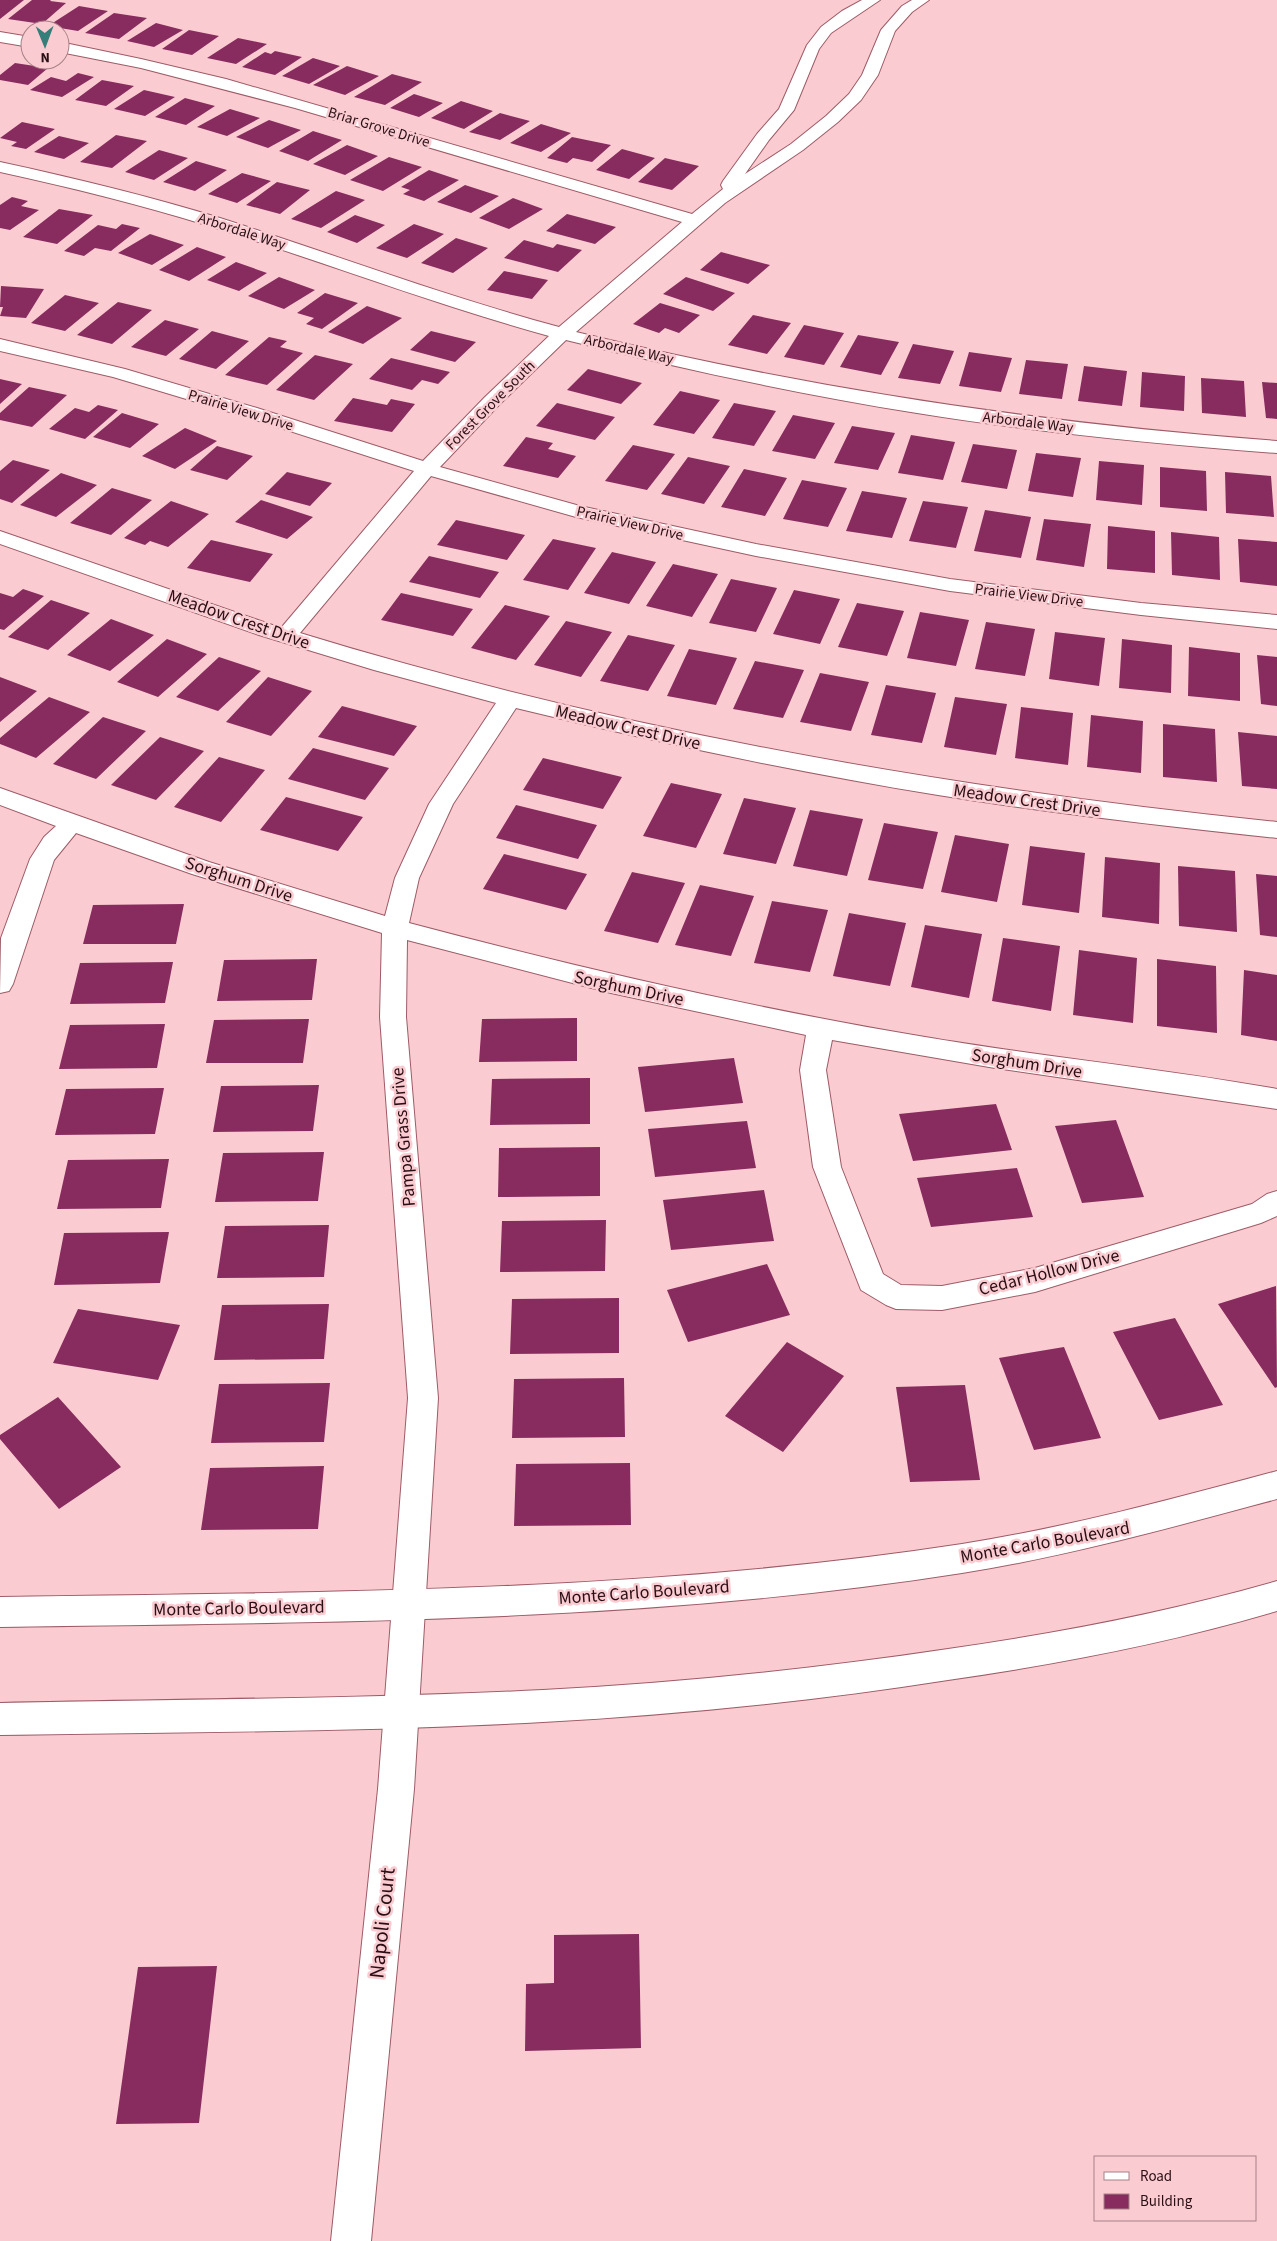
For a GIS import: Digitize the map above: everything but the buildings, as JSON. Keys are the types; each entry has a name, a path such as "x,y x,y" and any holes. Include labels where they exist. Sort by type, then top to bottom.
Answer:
{"street":[{"name":"Forest Grove South","path":"719,199 763,137 786,110 812,48 826,30 847,14 873,0"},
{"name":"Forest Grove South","path":"286,636 427,468 492,400 562,334 719,199 797,147 838,114 855,97 870,76 888,30 907,9 922,0"},
{"path":"0,37 20,40"},
{"name":"Briar Grove Drive","path":"70,49 188,75 318,109 538,177 695,220"},
{"name":"Arbordale Way","path":"0,167 181,212 416,290 562,334 757,379 909,406 1087,430 1277,448"},
{"name":"Prairie View Drive","path":"0,345 118,373 427,468 576,511 756,550 950,585 1141,609 1277,622"},
{"name":"Meadow Crest Drive","path":"0,537 286,636 510,700 609,724 719,748 892,780 1115,813 1277,830"},
{"name":"Pampa Grass Drive","path":"409,1604 423,1398 393,1017 395,928 407,878 441,804 510,700"},
{"name":"Sorghum Drive","path":"0,796 71,824 247,883 395,928 568,974 821,1028 1069,1069 1277,1099"},
{"path":"0,984 42,859 53,843 71,824"},
{"name":"Cedar Hollow Drive","path":"821,1028 813,1070 827,1167 871,1282 896,1297 942,1298 1035,1280 1261,1212 1277,1202"},
{"name":"Monte Carlo Boulevard","path":"0,1612 409,1604 639,1594 724,1587 900,1567 1087,1536 1162,1519 1277,1485"},
{"path":"0,1719 401,1710 588,1703 818,1683 934,1667 1103,1639 1179,1623 1277,1596"},
{"name":"Napoli Court","path":"351,2241 395,1798 409,1604"}]}
